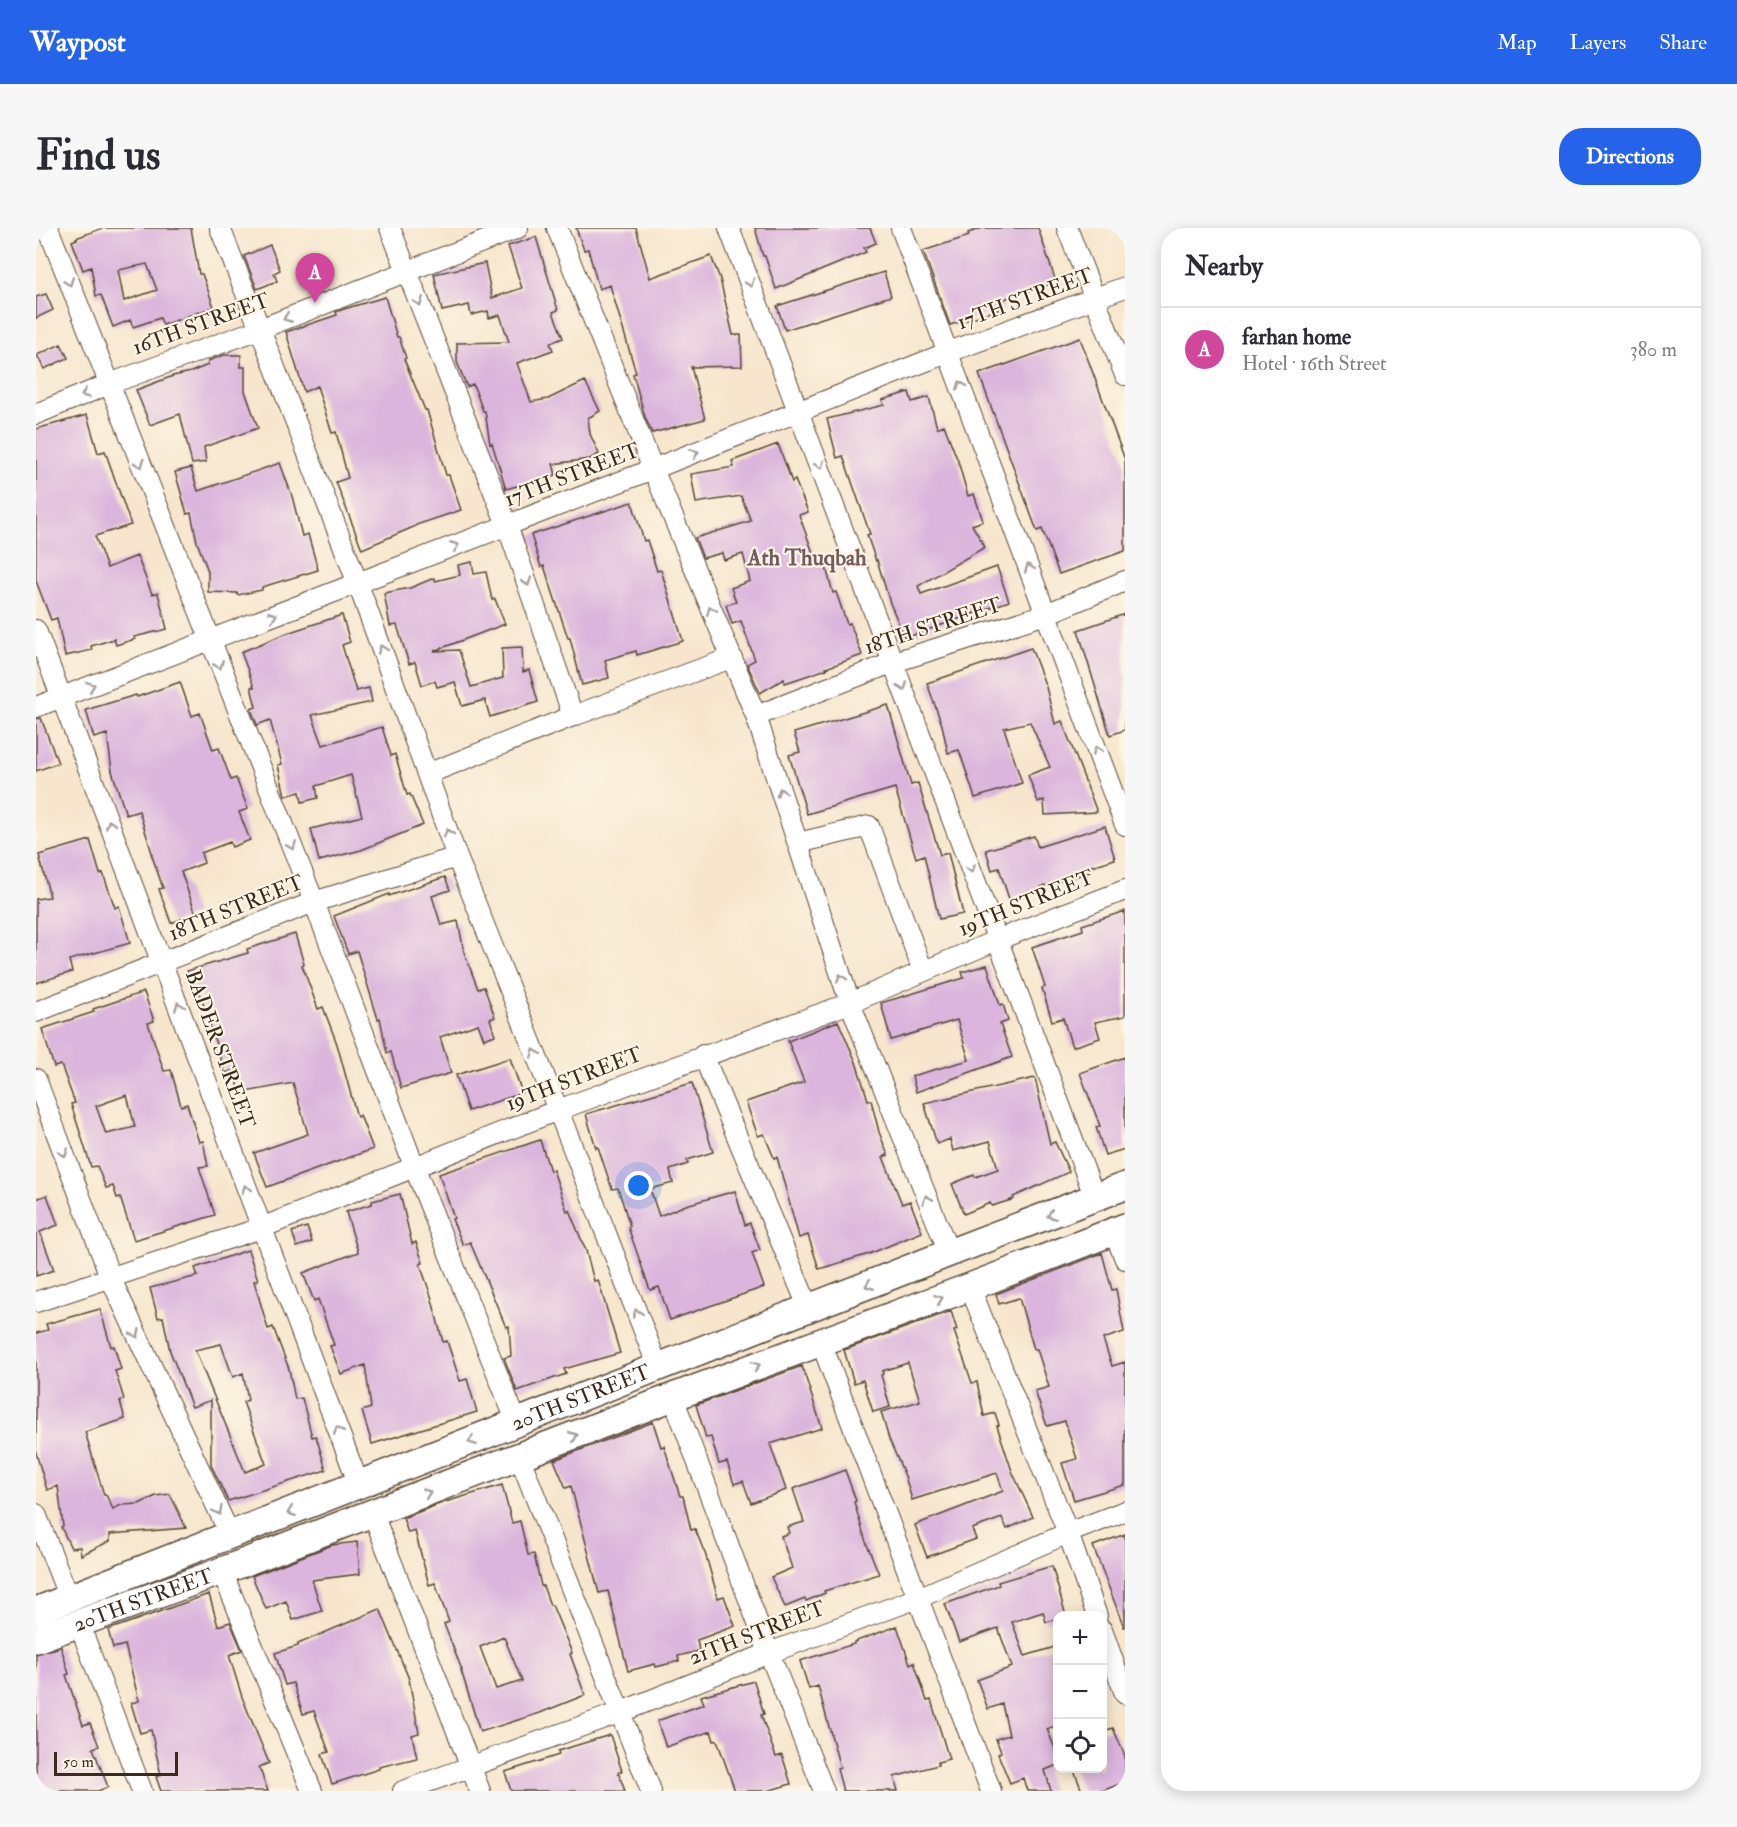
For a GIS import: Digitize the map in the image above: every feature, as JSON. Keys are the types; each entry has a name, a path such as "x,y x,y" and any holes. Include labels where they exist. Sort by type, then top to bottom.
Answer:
{"street":[{"path":"48,228 314,902 414,1166 517,1423"},
{"path":"220,228 358,584 457,857 658,1368"},
{"path":"390,228 507,525 573,716"},
{"name":"16TH STREET","path":"36,414 518,228"},
{"path":"557,228 653,470 756,716 850,1003 949,1253"},
{"path":"729,228 1095,1198"},
{"path":"901,228 1125,825"},
{"path":"1067,228 1125,375"},
{"name":"17TH STREET","path":"36,706 653,470 949,352 1125,287"},
{"name":"18TH STREET","path":"756,716 894,662 1046,614 1125,581"},
{"name":"BADER STREET","path":"36,630 359,1485"},
{"path":"427,774 573,716 731,658"},
{"path":"798,843 869,826 924,971"},
{"name":"18TH STREET","path":"36,1012 314,902 457,857"},
{"name":"19TH STREET","path":"36,1302 261,1228 558,1110 850,1003 997,940 1125,890"},
{"path":"704,1055 809,1310"},
{"path":"36,1078 111,1279 230,1535"},
{"name":"20TH STREET","path":"36,1611 1125,1186"},
{"path":"1120,1229 1125,1259"},
{"name":"20TH STREET","path":"36,1640 1120,1229"},
{"path":"970,1287 1068,1533 1095,1611"},
{"path":"820,1342 991,1791"},
{"path":"673,1397 769,1653 824,1791"},
{"path":"520,1458 651,1791"},
{"name":"21TH STREET","path":"403,1791 621,1712 769,1653 918,1598 1068,1533 1125,1511"},
{"path":"36,1514 69,1598"},
{"path":"373,1514 480,1791"},
{"path":"222,1571 312,1791"},
{"path":"79,1623 142,1791"},
{"path":"1107,1644 1125,1694"}],"building":[{"path":"103,228 191,228 199,274 202,274 214,307 163,325 160,318 133,327 130,320 113,327 101,295 96,296 91,267 83,270 72,241","holes":["147,264 157,290 124,301 118,270"]},
{"path":"576,228 636,228 650,278 711,256 720,279 733,335 741,335 742,366 691,367 705,419 652,433 645,417 633,374 636,373 610,285 599,289 588,249 584,250"},
{"path":"755,228 870,228 876,243 864,248 866,252 776,289"},
{"path":"983,228 1038,228 1056,282 1001,300 1004,308 950,325 923,251 969,236 968,233"},
{"path":"536,237 558,310 553,312 563,338 550,343 553,350 517,363 531,402 548,399 585,381 600,411 588,418 590,434 599,454 590,459 553,464 556,475 506,489 492,443 490,444 485,411 483,411 473,384 467,387 457,362 457,343 509,342 500,315 489,318 488,311 471,315 469,305 442,311 434,274 485,263 492,298 522,288 508,246"},
{"path":"270,245 280,270 274,273 277,281 257,289 244,256"},
{"path":"884,272 891,296 785,330 777,306"},
{"path":"46,294 53,310 36,318 36,297"},
{"path":"385,297 406,358 404,359 425,410 427,410 446,475 449,475 461,510 416,525 362,549 336,482 348,478 336,432 332,433 317,386 304,392 286,332 337,315 336,312 344,309"},
{"path":"1080,338 1125,460 1125,551 1059,574 1042,529 1037,531 979,374"},
{"path":"61,344 68,358 44,369 37,355"},
{"path":"224,355 241,355 241,367 245,367 245,391 258,428 204,447 206,462 192,464 180,414 150,425 136,390 191,372 208,365 208,361"},
{"path":"909,392 912,402 929,397 937,428 944,425 968,496 974,494 983,521 972,525 985,547 918,586 921,594 997,567 1009,601 905,638 890,603 867,535 870,534 843,456 837,458 827,419 884,405 882,400"},
{"path":"87,415 98,453 105,451 131,525 95,536 107,568 137,556 152,594 158,593 167,629 134,637 135,639 116,645 114,639 91,646 92,650 65,656 57,618 51,620 36,581 36,429"},
{"path":"778,444 792,482 795,480 808,512 799,515 815,558 823,556 833,593 836,592 847,624 850,623 862,655 785,683 784,679 760,693 747,664 755,660 741,621 732,624 726,605 736,602 731,588 750,581 743,554 724,560 722,553 703,558 695,538 751,521 741,496 696,503 691,474 734,467 732,461"},
{"path":"280,463 292,496 302,536 308,534 318,570 262,587 262,590 238,595 237,593 208,592 208,571 197,542 191,513 187,514 175,472 191,468 198,491"},
{"path":"632,502 644,541 647,540 657,571 661,570 683,641 637,655 636,651 605,660 609,678 582,685 570,638 568,638 544,566 541,567 531,535"},
{"path":"472,562 474,574 486,572 492,600 495,599 505,624 434,651 459,650 471,687 503,678 502,648 522,647 523,672 529,670 538,702 490,717 485,700 462,706 455,682 437,687 435,681 422,685 415,662 409,664 397,625 390,626 384,593 410,588 434,578 435,581 460,575 458,565"},
{"path":"1125,614 1125,730 1110,735 1078,630"},
{"path":"342,615 350,642 342,645 356,691 369,688 372,702 312,715 323,745 382,727 391,756 395,754 407,795 410,794 423,825 361,850 319,861 311,829 362,816 351,775 316,786 318,798 302,802 300,792 285,796 278,765 282,764 270,720 257,725 251,709 256,707 251,687 254,687 241,652 287,633"},
{"path":"1031,648 1046,687 1055,724 1062,721 1097,812 1045,815 1044,800 1038,802 1028,775 1050,767 1030,722 1004,728 1022,783 975,798 959,750 948,753 942,725 927,683"},
{"path":"180,682 192,716 200,713 213,750 219,748 231,780 236,778 248,809 239,812 250,840 232,847 230,842 201,853 204,863 181,872 196,914 171,923 159,889 163,888 139,811 126,815 112,771 107,734 94,738 86,710 136,695 137,697"},
{"path":"888,705 911,785 918,783 940,855 948,853 963,914 939,919 924,855 916,858 895,788 807,814 789,755 800,752 794,733"},
{"path":"41,718 58,763 36,771 36,719"},
{"path":"1105,826 1115,859 1089,867 1090,872 1009,899 999,868 992,870 986,850 1034,836 1038,847"},
{"path":"90,840 100,874 103,873 115,908 119,906 130,943 69,960 72,972 36,983 36,899 50,897 39,855"},
{"path":"445,877 450,890 432,896 441,925 458,921 464,952 478,989 484,987 495,1017 490,1019 495,1035 484,1039 478,1024 440,1037 451,1073 401,1088 391,1052 387,1053 380,1018 378,1019 357,951 348,954 334,916 389,894 389,896"},
{"path":"1125,911 1125,1016 1095,1022 1100,1038 1072,1047 1063,1018 1052,1021 1042,988 1045,987 1032,947 1083,930 1082,925"},
{"path":"295,934 304,964 302,965 318,1009 323,1007 337,1044 357,1117 360,1115 373,1149 267,1187 254,1153 308,1134 293,1083 240,1093 235,1070 225,1073 199,990 193,992 187,971 248,953 247,949"},
{"path":"987,965 1000,1005 1003,1004 1008,1021 1000,1024 1012,1057 916,1092 912,1076 969,1060 957,1020 891,1040 881,1003 964,978 962,972"},
{"path":"144,992 154,1021 148,1023 164,1071 171,1070 181,1106 187,1104 199,1142 203,1141 208,1166 199,1167 215,1215 134,1240 120,1197 117,1198 113,1186 106,1188 97,1166 91,1167 71,1104 75,1103 61,1065 54,1067 42,1029 94,1012 93,1009","holes":["127,1095 135,1127 106,1134 96,1106"]},
{"path":"838,1021 856,1062 868,1100 871,1100 879,1132 888,1155 883,1157 902,1204 910,1201 922,1232 869,1254 819,1269 808,1235 799,1238 777,1157 774,1158 764,1134 758,1136 746,1102 804,1082 788,1041"},
{"path":"1125,1057 1125,1149 1105,1155 1096,1127 1100,1126 1080,1073"},
{"path":"510,1058 522,1093 468,1111 456,1075"},
{"path":"1035,1078 1050,1144 1055,1142 1069,1172 1013,1197 1014,1199 992,1206 990,1203 964,1214 952,1184 998,1169 990,1141 953,1151 950,1139 937,1144 924,1103"},
{"path":"692,1083 713,1152 687,1160 688,1164 670,1170 673,1183 650,1189 659,1216 686,1205 735,1191 745,1225 750,1223 760,1250 752,1253 764,1287 670,1320 659,1287 650,1290 628,1227 630,1226 618,1188 612,1189 586,1114"},
{"path":"540,1140 550,1171 553,1170 567,1211 569,1210 586,1251 594,1281 598,1280 620,1353 564,1369 566,1374 517,1391 504,1358 511,1356 509,1326 506,1327 470,1242 463,1245 452,1219 454,1218 439,1174"},
{"path":"400,1194 412,1244 416,1242 423,1263 420,1264 443,1342 447,1341 460,1381 467,1379 477,1412 372,1444 362,1411 371,1408 365,1365 341,1374 330,1346 334,1345 318,1299 314,1301 303,1273 358,1252 346,1212 372,1204 372,1201"},
{"path":"47,1195 58,1225 40,1232 54,1270 36,1276 36,1199"},
{"path":"307,1227 312,1242 297,1247 292,1232"},
{"path":"248,1250 258,1280 254,1281 268,1329 273,1327 289,1369 295,1399 302,1398 312,1437 316,1436 326,1470 228,1501 211,1465 211,1400 192,1407 170,1351 163,1317 158,1318 150,1288 198,1276 195,1268","holes":["221,1344 233,1377 243,1373 248,1400 243,1402 266,1464 245,1472 195,1350"]},
{"path":"1102,1253 1112,1290 1116,1289 1124,1332 1103,1339 1112,1366 1125,1362 1125,1485 1074,1500 1062,1463 1077,1459 1065,1421 1047,1426 1035,1391 1049,1387 1037,1349 1034,1349 1019,1298 999,1304 996,1294"},
{"path":"100,1309 111,1347 114,1346 121,1369 115,1371 124,1399 120,1401 125,1419 85,1432 104,1495 113,1509 121,1505 139,1504 156,1496 170,1494 186,1528 110,1534 110,1541 81,1555 80,1547 71,1548 61,1527 63,1526 58,1486 47,1490 36,1453 36,1333 48,1330 46,1324"},
{"path":"951,1311 957,1330 954,1331 972,1383 977,1382 984,1416 995,1413 1012,1471 1033,1517 1007,1529 1002,1518 972,1529 976,1539 927,1557 915,1525 1003,1491 997,1473 912,1500 881,1412 920,1401 908,1363 882,1371 881,1375 890,1407 873,1412 863,1380 854,1383 844,1350"},
{"path":"802,1366 822,1428 770,1444 786,1490 751,1503 743,1481 734,1484 727,1462 719,1464 711,1437 706,1438 696,1405"},
{"path":"653,1422 661,1447 664,1446 680,1496 683,1496 691,1530 695,1529 706,1556 718,1598 724,1596 735,1626 697,1640 699,1651 678,1656 679,1661 628,1671 608,1591 599,1593 571,1486 566,1488 554,1460"},
{"path":"845,1470 856,1501 854,1502 866,1542 879,1574 824,1591 825,1593 806,1601 805,1599 785,1607 771,1577 792,1568 781,1536 789,1533 787,1527 804,1522 793,1489"},
{"path":"502,1485 512,1523 520,1521 528,1555 534,1554 541,1586 552,1605 572,1653 570,1654 585,1695 540,1713 480,1732 462,1670 444,1624 449,1622 435,1583 429,1585 415,1531 408,1533 403,1518 442,1503","holes":["504,1637 522,1681 496,1689 480,1647"]},
{"path":"1125,1534 1125,1627 1124,1627 1093,1546"},
{"path":"357,1542 360,1574 312,1580 322,1611 293,1620 286,1601 266,1609 252,1576 332,1545"},
{"path":"1052,1566 1065,1611 1053,1611 1053,1620 1046,1622 1043,1612 1012,1622 1025,1656 1053,1648 1053,1727 1047,1729 1053,1744 1053,1767 1045,1770 1051,1791 1027,1791 1023,1778 1010,1783 998,1754 1001,1752 996,1739 1009,1735 1002,1704 988,1709 977,1680 1012,1667 998,1628 959,1642 945,1604 999,1585 998,1582"},
{"path":"209,1594 218,1626 230,1622 242,1650 229,1655 242,1697 269,1763 259,1767 268,1791 161,1791 156,1777 161,1775 151,1730 140,1733 131,1703 139,1701 125,1645 113,1648 108,1630"},
{"path":"380,1609 409,1679 419,1733 412,1735 417,1758 379,1767 379,1769 332,1784 322,1754 329,1752 314,1711 303,1714 293,1683 285,1685 275,1653 298,1646 298,1644"},
{"path":"897,1626 910,1664 914,1662 927,1701 931,1700 949,1759 938,1762 938,1765 894,1777 898,1791 843,1791 837,1769 840,1768 818,1686 809,1689 800,1661 854,1644 854,1642"},
{"path":"61,1647 69,1674 66,1675 83,1725 90,1723 99,1746 93,1748 108,1787 98,1791 36,1791 36,1654"},
{"path":"754,1681 764,1714 761,1715 776,1757 782,1755 791,1784 767,1791 735,1791 717,1740 714,1741 711,1731 666,1747 657,1721 704,1704 701,1696"},
{"path":"1113,1728 1125,1756 1125,1782 1102,1791 1082,1791 1075,1773 1107,1773 1107,1730"},
{"path":"610,1735 622,1771 618,1772 625,1791 511,1791 505,1772 559,1755 558,1751"}],"place":[{"name":"farhan home","path":"315,303"}],"district":[{"name":"Ath Thuqbah","path":"807,558"}]}
